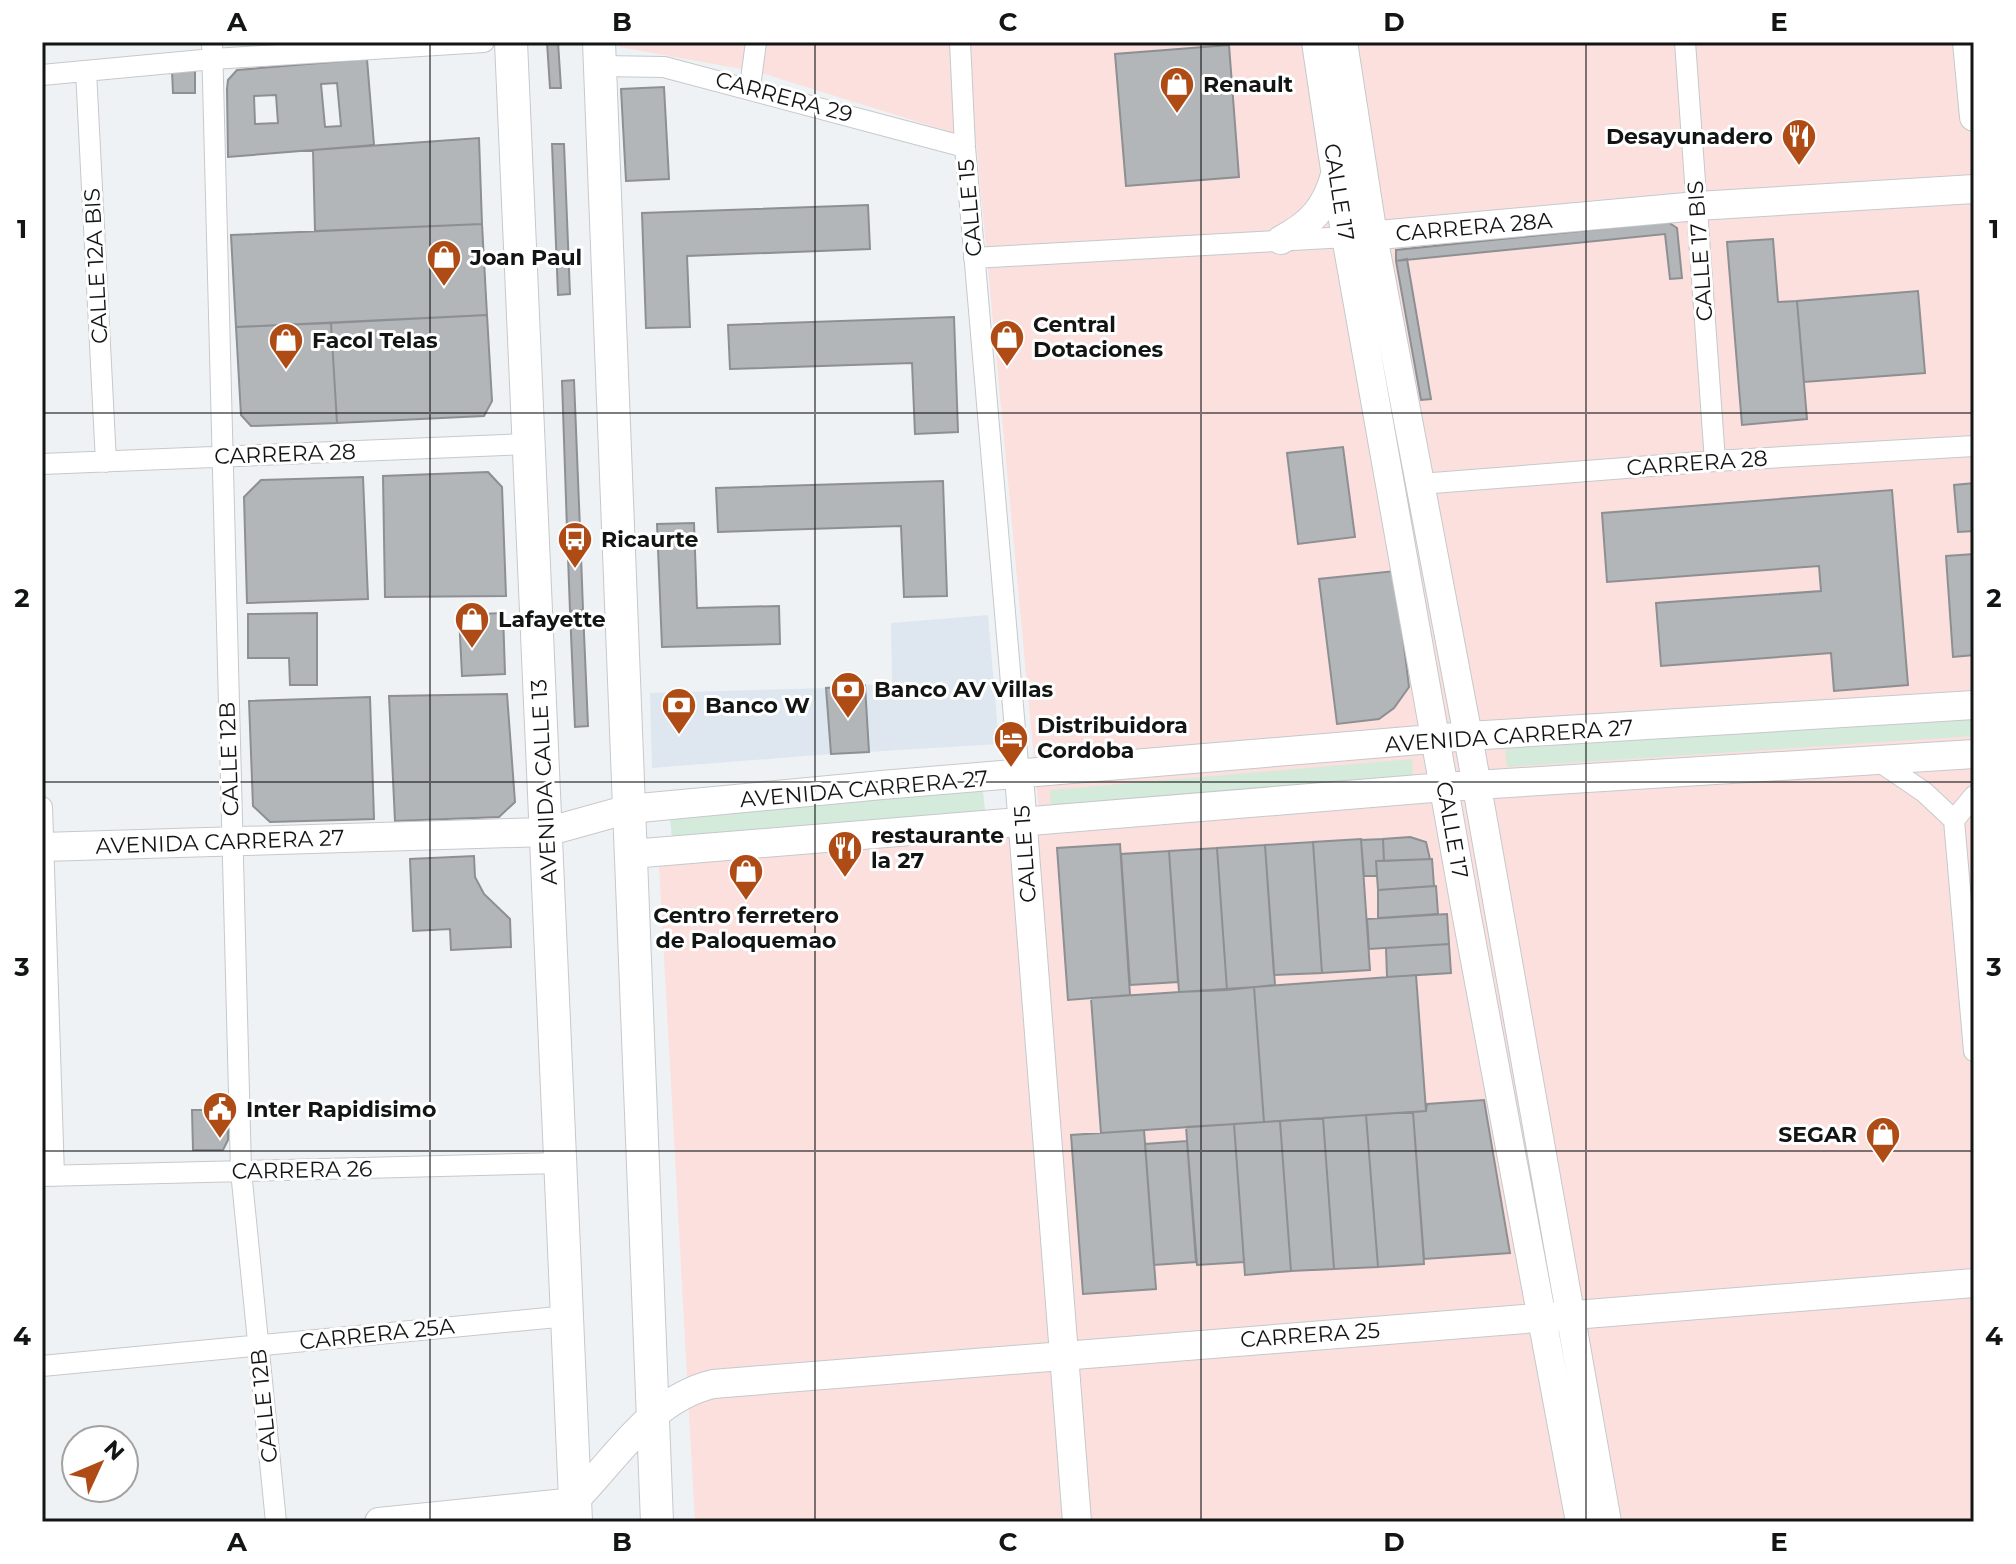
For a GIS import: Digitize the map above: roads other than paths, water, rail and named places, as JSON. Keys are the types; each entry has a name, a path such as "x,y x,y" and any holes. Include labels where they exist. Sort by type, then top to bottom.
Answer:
{"main road":[{"name":"AVENIDA CALLE 13","path":"511,42 546,832 552,1164 568,1316 576,1512"},
{"path":"600,54 657,1522"}],"street":[{"path":"42,75 86,71 208,46 484,42"},
{"path":"750,87 756,42"},
{"name":"CALLE 15","path":"960,42 965,147 1019,776 1077,1522"},
{"name":"CALLE 17","path":"1316,42 1336,174 1360,237 1420,484 1468,736 1607,1522"},
{"name":"CALLE 17","path":"1343,42 1360,237 1444,787 1580,1522"},
{"name":"CALLE 17 BIS","path":"1685,42 1715,461"},
{"path":"1967,42 1974,117"},
{"name":"CALLE 12B","path":"208,46 241,1171 276,1522"},
{"name":"CARRERA 29","path":"600,54 750,87 965,147"},
{"name":"CALLE 12A BIS","path":"86,71 106,462"},
{"path":"1281,240 1317,216 1336,174"},
{"name":"CARRERA 28A","path":"974,258 1360,237 1697,206 1974,189"},
{"name":"CARRERA 28","path":"42,464 528,444"},
{"name":"CARRERA 28","path":"1420,484 1715,461 1974,446"},
{"name":"AVENIDA CARRERA 27","path":"43,847 546,832 629,809 1468,736 1974,705"},
{"name":"AVENIDA CARRERA 27","path":"631,854 1444,787 1974,754"},
{"path":"1877,760 1924,792 1954,820 1974,1051"},
{"path":"1954,820 1974,796"},
{"path":"42,807 48,1176"},
{"name":"CARRERA 26","path":"48,1176 552,1164"},
{"name":"CARRERA 25","path":"550,1522 576,1512 654,1413 679,1396 713,1384 1974,1283"},
{"name":"CARRERA 25A","path":"42,1366 568,1316"},
{"path":"379,1522 576,1512"}],"place":[{"name":"Renault","path":"1177,115"},
{"name":"Desayunadero","path":"1799,167"},
{"name":"Joan Paul","path":"444,288"},
{"name":"Central Dotaciones","path":"1007,368"},
{"name":"Facol Telas","path":"286,371"},
{"name":"Ricaurte","path":"575,570"},
{"name":"Lafayette","path":"472,650"},
{"name":"Banco AV Villas","path":"848,720"},
{"name":"Banco W","path":"679,736"},
{"name":"Distribuidora Cordoba","path":"1011,769"},
{"name":"restaurante la 27","path":"845,879"},
{"name":"Centro ferretero de Paloquemao","path":"746,902"},
{"name":"Inter Rapidisimo","path":"220,1140"},
{"name":"SEGAR","path":"1883,1165"}]}
